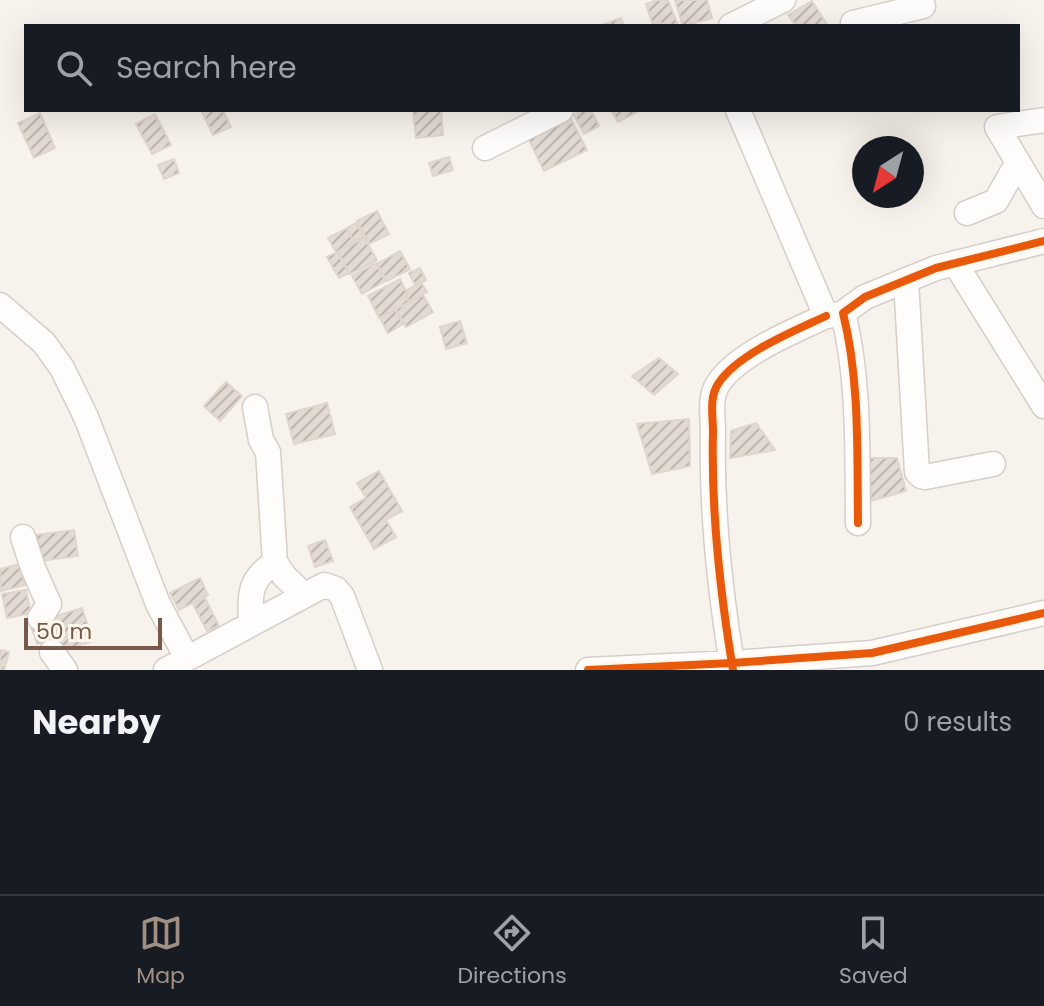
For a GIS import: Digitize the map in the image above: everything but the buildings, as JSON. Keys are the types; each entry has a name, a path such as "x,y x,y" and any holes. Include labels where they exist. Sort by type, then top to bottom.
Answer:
{"street":[{"path":"736,16 783,0"},
{"path":"853,23 926,11"},
{"path":"485,148 557,112"},
{"path":"735,115 834,315 850,340 857,422 858,523"},
{"path":"991,119 1044,120"},
{"path":"991,119 1044,206"},
{"path":"967,213 996,201 1018,162"},
{"path":"733,666 719,565 712,478 712,397 719,382 745,359 792,332 834,315 865,297 955,263 1044,241"},
{"path":"955,263 1044,406"},
{"path":"906,280 917,472 925,477 993,464"},
{"path":"0,305 44,343 62,368 86,417 158,604 176,664 324,585 336,589 342,596 370,670"},
{"path":"255,407 261,440 268,452 275,562 304,595"},
{"path":"23,537 49,604 40,618"},
{"path":"251,624 250,595 255,580 275,562"},
{"path":"588,670 872,661 1044,613"}],"tunnel":[{"path":"40,618 52,652"}],"cycle path":[{"path":"858,523 855,391 843,313 865,297 936,268 1044,241"},
{"path":"733,670 715,522 713,395 727,373 752,353 826,316"},
{"path":"588,670 872,653 1044,613"}]}
